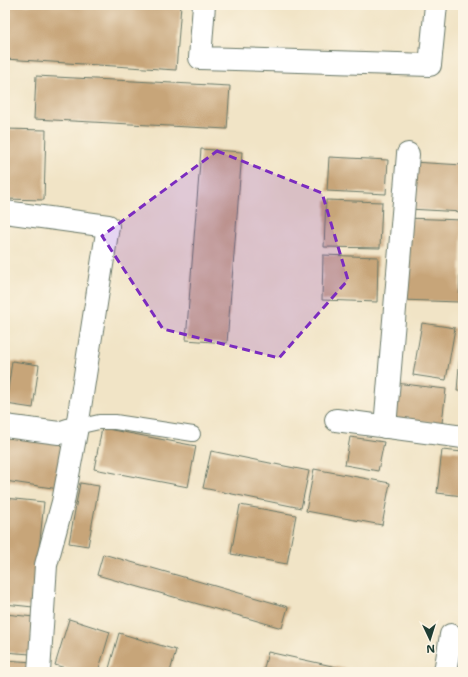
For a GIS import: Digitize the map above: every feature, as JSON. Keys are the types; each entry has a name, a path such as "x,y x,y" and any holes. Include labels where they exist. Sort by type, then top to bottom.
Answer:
{"street":[{"path":"204,5 200,58 430,65 436,5"},
{"path":"384,427 408,154"},
{"path":"5,212 108,226 77,427 63,502 46,566 39,672"},
{"path":"336,420 463,437"},
{"path":"5,426 59,433 77,427"},
{"path":"445,672 451,635"}],"lane":[{"path":"77,427 99,422 115,422 193,434"}],"highlighted area":[{"path":"217,151 322,193 348,280 279,358 163,329 102,236"}],"building":[{"path":"5,5 181,5 176,70 5,59"},
{"path":"36,76 230,86 227,129 34,119"},
{"path":"5,129 46,130 44,200 5,199"},
{"path":"201,149 242,152 227,343 186,340"},
{"path":"329,157 388,160 386,194 327,191"},
{"path":"412,162 463,165 462,212 409,209"},
{"path":"326,200 382,202 380,248 324,247"},
{"path":"405,218 462,220 459,302 401,300"},
{"path":"323,255 378,257 377,302 322,300"},
{"path":"422,323 455,328 446,380 413,375"},
{"path":"461,341 463,341 463,391 457,391"},
{"path":"12,361 39,365 33,408 6,404"},
{"path":"395,383 446,389 442,423 391,418"},
{"path":"102,428 196,446 188,487 94,469"},
{"path":"5,434 66,443 59,489 5,481"},
{"path":"350,437 384,442 378,471 345,465"},
{"path":"442,450 463,452 463,496 437,493"},
{"path":"211,451 309,471 301,508 203,488"},
{"path":"314,469 390,483 382,525 306,511"},
{"path":"80,483 99,486 88,546 69,543"},
{"path":"5,498 44,502 33,607 5,604"},
{"path":"240,505 296,515 287,564 231,554"},
{"path":"103,554 288,607 282,628 97,575"},
{"path":"5,614 34,617 30,654 5,652"},
{"path":"69,619 110,632 98,672 79,672 55,665"},
{"path":"119,633 176,650 170,672 108,672"},
{"path":"268,652 355,671 263,672"},
{"path":"5,660 33,662 32,672 5,672"}]}
